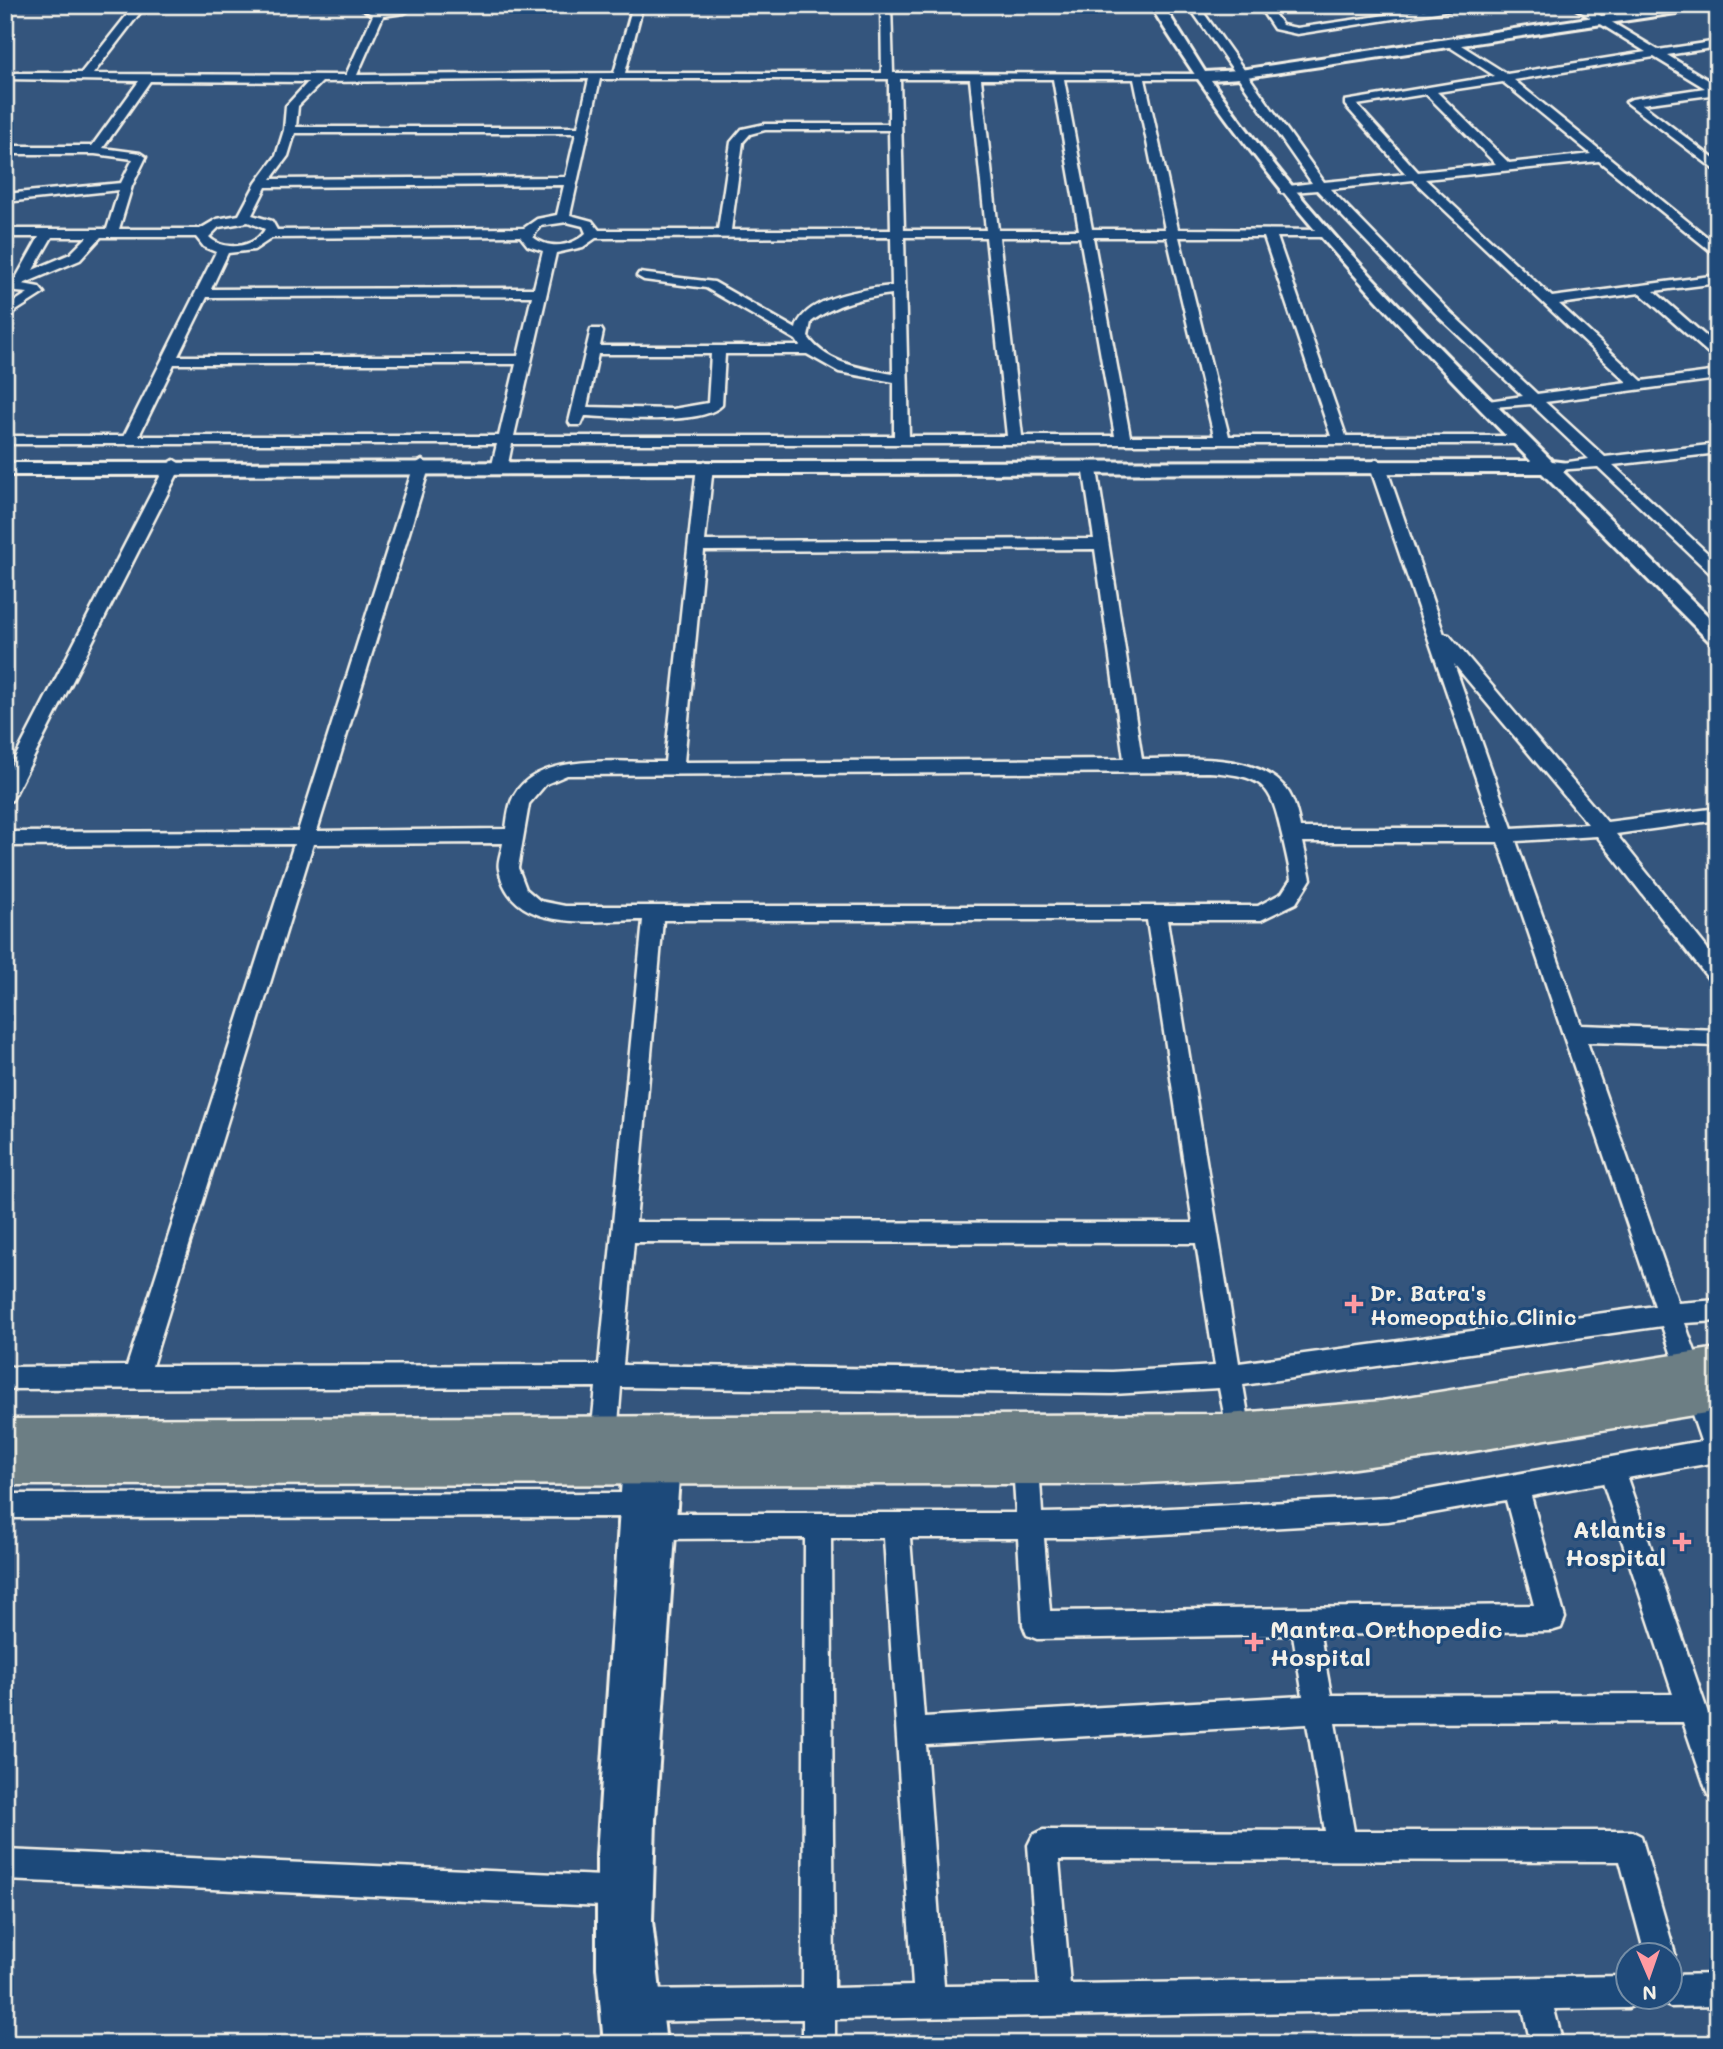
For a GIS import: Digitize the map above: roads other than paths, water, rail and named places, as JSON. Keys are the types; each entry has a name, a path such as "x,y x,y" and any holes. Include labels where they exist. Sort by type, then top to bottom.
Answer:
{"main road":[{"path":"5,1466 1238,1432 1335,1425 1478,1405 1706,1380"},
{"path":"5,1438 643,1448 1026,1465 1125,1465 1306,1455 1449,1437 1706,1380"}],"street":[{"path":"85,76 141,5"},
{"path":"360,5 364,9 379,13 402,10 413,5"},
{"path":"620,76 638,5"},
{"path":"886,5 895,127 902,440"},
{"path":"1156,5 1321,233 1718,624"},
{"path":"1163,5 1205,76"},
{"path":"1193,5 1320,186 1446,316 1718,572"},
{"path":"1263,5 1278,27 1297,30 1476,5"},
{"path":"1575,5 1716,91"},
{"path":"5,76 319,79 1205,76 1240,74 1703,5"},
{"path":"350,78 379,13"},
{"path":"1450,42 1505,78 1718,253"},
{"path":"1638,385 1415,176 1349,103 1718,44"},
{"path":"95,150 148,76"},
{"path":"563,218 595,76"},
{"path":"975,76 1015,440"},
{"path":"1139,76 1172,233 1223,440"},
{"path":"1058,77 1123,440"},
{"path":"244,218 262,183 282,156 290,130 292,106 299,96 319,79"},
{"path":"1429,90 1506,167"},
{"path":"1716,91 1632,102 1718,168"},
{"path":"724,234 737,142 746,131 765,127 895,127"},
{"path":"290,130 583,130"},
{"path":"5,150 95,150 140,157 105,233 75,257 11,282"},
{"path":"1291,189 1601,157"},
{"path":"262,183 571,181"},
{"path":"5,198 126,186"},
{"path":"1291,189 1493,404 1521,440 1556,466 1718,638"},
{"path":"5,233 203,233 221,221 244,218 268,224 270,234"},
{"path":"203,233 202,238 206,244 224,249 251,246 270,234 526,232 541,221 563,218 588,224 593,234"},
{"path":"526,232 526,238 531,244 550,249 577,246 593,234 1321,233"},
{"path":"1269,232 1340,440"},
{"path":"11,282 48,233"},
{"path":"129,440 224,249"},
{"path":"499,467 550,249"},
{"path":"644,276 709,285 802,337 810,351 818,358 848,369 900,379"},
{"path":"1549,301 1718,279"},
{"path":"5,314 37,293 16,287 11,282"},
{"path":"802,337 804,320 821,306 857,294 898,289"},
{"path":"1643,289 1718,355"},
{"path":"202,293 540,292"},
{"path":"572,440 596,332"},
{"path":"594,350 810,351"},
{"path":"579,411 689,413 709,410 715,405 718,350"},
{"path":"169,360 524,360"},
{"path":"1493,404 1718,375"},
{"path":"5,440 1521,440"},
{"path":"5,467 1556,466 1603,463 1718,448"},
{"path":"5,1506 651,1512 818,1526 1091,1525 1388,1509 1717,1451 1706,1380 1671,1314 1378,466"},
{"path":"5,796 173,467"},
{"path":"137,1375 421,467"},
{"path":"674,768 705,467"},
{"path":"1092,467 1134,765"},
{"path":"697,546 1103,544"},
{"path":"1434,630 1602,829 1718,978"},
{"path":"1134,765 1227,767 1264,778 1282,796 1301,879 1289,898 1261,913 565,912 534,907 518,893 508,868 520,802 539,780 565,769 1134,765"},
{"path":"1291,835 1505,835 1602,829 1718,814"},
{"path":"5,839 513,836"},
{"path":"646,2044 629,2006 613,1927 624,1892 651,1512 643,1448 610,1376 654,912"},
{"path":"1156,913 1238,1432"},
{"path":"1575,1033 1718,1038"},
{"path":"624,1232 1207,1233"},
{"path":"5,1378 137,1375 610,1376 1112,1383 1229,1376 1671,1314 1718,1310"},
{"path":"1026,1465 1037,1625 1552,1618 1515,1486"},
{"path":"1611,1469 1718,1785"},
{"path":"818,1526 819,2044"},
{"path":"895,1526 930,2002"},
{"path":"1304,1622 1342,1845"},
{"path":"910,1732 1319,1709 1692,1708"},
{"path":"1056,2000 1043,1845 1631,1846 1656,1940"},
{"path":"5,1866 624,1892"},
{"path":"1684,1991 1718,1990"},
{"path":"629,2006 1614,1992"},
{"path":"1535,1993 1547,2044"},
{"path":"624,2044 629,2006"}],"place":[{"name":"Dr. Batra's Homeopathic Clinic","path":"1354,1304"},
{"name":"Atlantis Hospital","path":"1682,1542"},
{"name":"Mantra Orthopedic Hospital","path":"1254,1642"}]}
